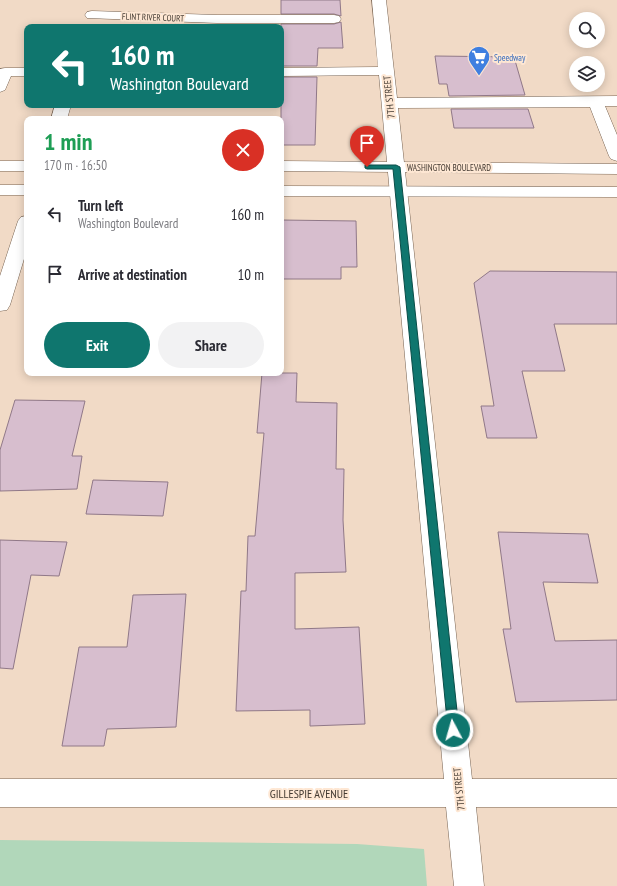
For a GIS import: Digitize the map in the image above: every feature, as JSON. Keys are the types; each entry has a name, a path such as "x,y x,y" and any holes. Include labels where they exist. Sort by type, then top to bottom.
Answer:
{"street":[{"path":"90,21 97,0"},
{"name":"7TH STREET","path":"379,0 469,886"},
{"name":"FLINT RIVER COURT","path":"90,21 334,19"},
{"path":"284,72 386,71"},
{"path":"0,87 3,72 24,72"},
{"path":"389,103 617,101"},
{"path":"596,102 610,121 617,156"},
{"path":"0,166 24,166"},
{"name":"WASHINGTON BOULEVARD","path":"284,166 617,169"},
{"path":"0,190 24,190"},
{"path":"284,191 617,192"},
{"path":"0,305 24,229"},
{"name":"GILLESPIE AVENUE","path":"0,793 617,793"}],"green space":[{"path":"0,840 357,844 424,849 427,886 0,886"}],"building":[{"path":"281,0 340,0 341,16 334,14 281,14"},
{"path":"341,22 343,48 318,48 317,66 284,66 284,24 334,24"},
{"name":"Speedway","path":"435,56 514,57 525,95 449,96 447,84 439,84"},
{"path":"284,77 317,77 315,145 284,145 284,116 281,116 281,108 284,108"},
{"path":"451,109 528,109 534,128 454,128"},
{"path":"284,220 356,221 357,267 341,267 341,279 284,279"},
{"path":"490,271 617,272 617,324 554,324 565,371 522,371 537,438 487,438 481,406 494,406 474,283"},
{"path":"284,373 297,373 296,402 337,403 336,469 344,469 343,520 346,572 295,573 295,629 359,627 365,724 310,726 310,710 236,711 241,591 246,591 248,536 255,536 264,433 257,433 262,376 284,376"},
{"path":"15,400 85,401 72,456 82,456 77,489 0,491 0,450"},
{"path":"93,480 168,482 163,516 86,514"},
{"path":"498,532 588,534 598,583 543,582 555,641 617,640 617,700 516,702 503,629 511,629"},
{"path":"0,540 67,542 59,576 31,575 13,669 0,668"},
{"path":"186,594 176,727 107,729 104,746 62,746 79,647 127,647 133,595"}],"place":[{"name":"Speedway","path":"479,76"}],"route":[{"path":"367,167 396,167 453,730"}]}
